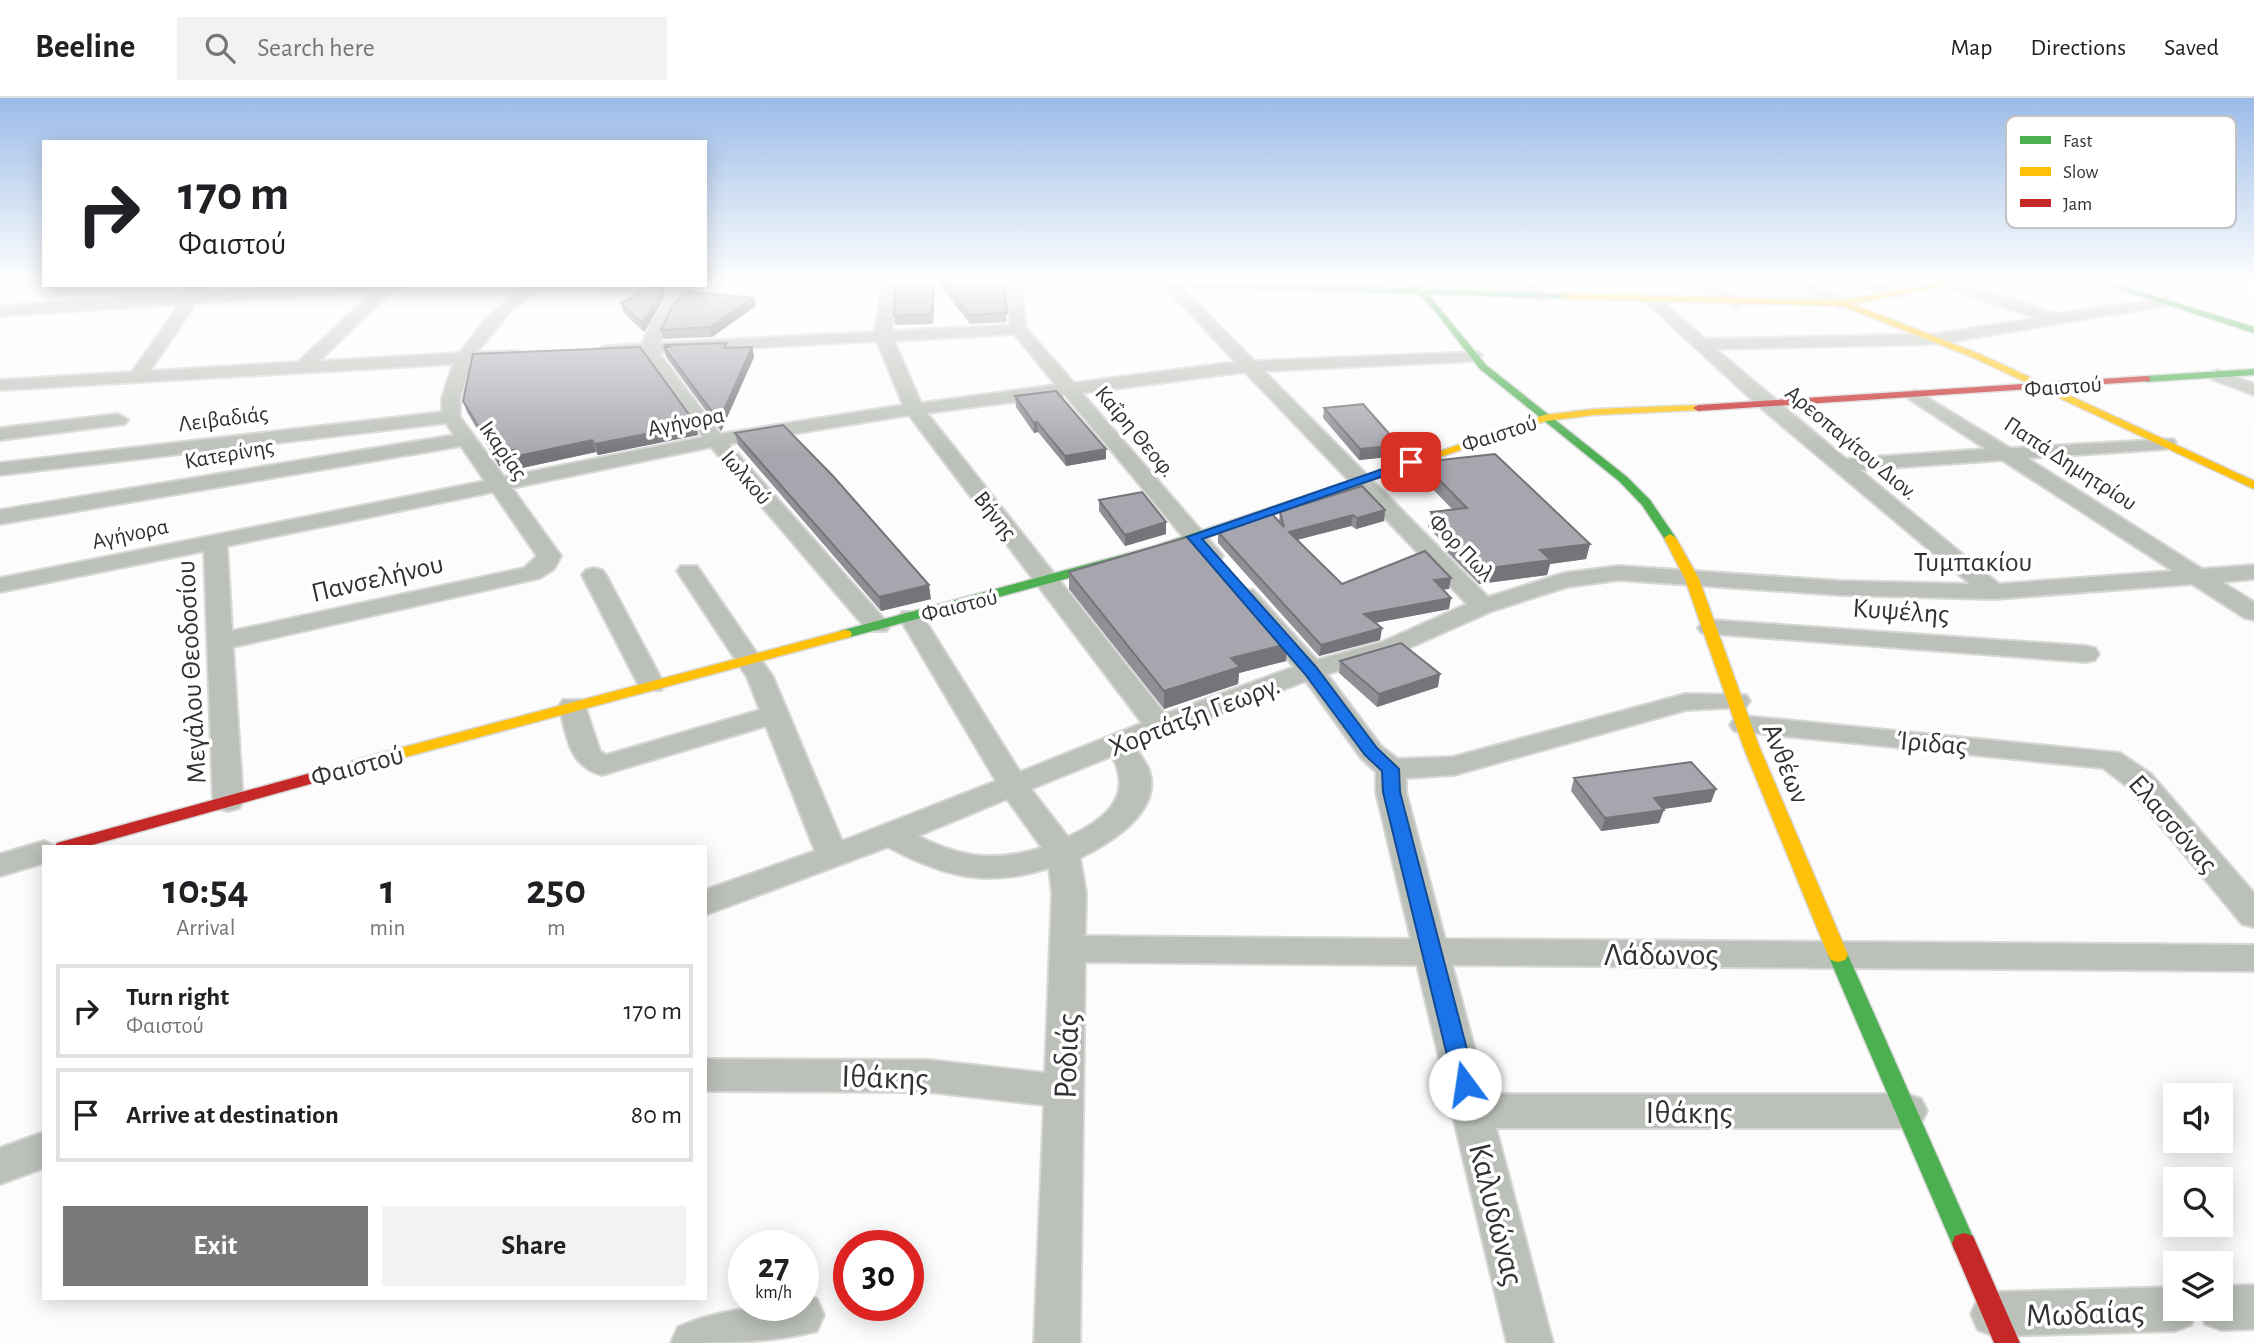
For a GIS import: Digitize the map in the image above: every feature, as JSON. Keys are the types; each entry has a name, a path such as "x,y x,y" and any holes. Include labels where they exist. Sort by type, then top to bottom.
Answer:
{"street":[{"path":"139,374 163,339"},
{"path":"305,365 332,339"},
{"path":"464,357 480,339"},
{"path":"649,349 652,339"},
{"path":"583,352 814,339"},
{"name":"Βήνης","path":"885,339 914,409 1160,726"},
{"name":"Καΐρη Θεοφ.","path":"1027,339 1194,537"},
{"name":"Φορ Πωλ","path":"1223,339 1363,479 1483,606"},
{"name":"Ανθέων","path":"1460,339 1473,356 1544,418 1623,479 1646,503 1692,579 1740,713 1838,954 2001,1329"},
{"name":"Αρεοπαγίτου Διον.","path":"1696,339 1769,405 1994,592"},
{"path":"1702,344 1932,339"},
{"path":"1937,339 2254,485"},
{"name":"Ιωλκού","path":"649,349 664,375 715,440 877,626"},
{"path":"0,385 139,374 530,354"},
{"name":"Αγήνορα","path":"0,585 715,440 914,409 1249,366 1473,356"},
{"name":"Ικαρίας","path":"464,357 454,378 449,404 451,417 548,556 546,565"},
{"name":"Φαιστού","path":"70,845 651,684 1047,582 1194,537 1544,418 1594,412 1769,405 2254,372"},
{"path":"2217,375 2254,390"},
{"name":"Παπά Δημητρίου","path":"1915,395 2254,613"},
{"name":"Λειβαδιάς","path":"0,468 451,417"},
{"path":"0,433 118,420"},
{"name":"Κατερίνης","path":"0,517 466,439"},
{"path":"1841,465 2166,443"},
{"path":"1194,537 1311,670 1371,752 1391,769"},
{"name":"Μεγάλου Θεοδοσίου","path":"215,540 228,801"},
{"name":"Πανσελήνου","path":"219,642 532,573 546,565"},
{"path":"688,571 760,677 833,857"},
{"name":"Τυμπακίου","path":"1692,579 1854,589 1994,592 2254,572"},
{"name":"Χορτάτζη Γεωργ.","path":"707,902 890,835 1160,726 1311,670 1391,647 1483,606 1564,580 1592,576 1619,573 1692,579"},
{"path":"594,575 651,684"},
{"path":"911,617 1013,785"},
{"name":"Κυψέλης","path":"1711,628 2086,654"},
{"name":"Ίριδας","path":"1391,769 1454,766 1685,702 1740,713 2098,756 2120,764"},
{"path":"573,706 587,756 602,766 775,715"},
{"path":"890,835 932,856 972,868 1005,869 1063,854 1121,821 1135,795 1137,776 1132,759 1119,743"},
{"name":"Ελασσόνας","path":"2120,764 2140,780 2254,915"},
{"name":"Καλυδώνας","path":"1391,769 1391,792 1530,1343"},
{"name":"Ροδιάς","path":"1013,785 1063,854 1069,893 1057,1343"},
{"path":"0,864 42,853"},
{"name":"Λάδωνος","path":"1068,948 2254,958"},
{"name":"Ιθάκης","path":"707,1075 929,1076 1064,1091"},
{"name":"Ιθάκης","path":"1472,1111 1907,1111"},
{"path":"0,1166 42,1151"},
{"path":"2233,1308 2254,1307"},
{"name":"Μωδαίας","path":"2001,1329 2163,1310"},
{"path":"694,1343 778,1321"}],"building":[{"path":"727,343 724,348 752,347 719,421 664,347"},
{"path":"640,347 696,424 595,444 592,440 518,456 515,450 495,454 463,401 473,354"},
{"path":"1056,391 1106,449 1065,456 1037,422 1034,423 1015,396"},
{"path":"1363,404 1399,445 1360,449 1324,408"},
{"path":"783,425 833,476 929,585 879,597 735,433"},
{"path":"1495,454 1590,544 1540,550 1551,560 1482,569 1450,537 1453,536 1431,512 1467,508 1422,462"},
{"path":"1362,486 1385,510 1357,518 1353,515 1289,532 1342,584 1425,551 1451,578 1434,580 1451,598 1364,614 1382,628 1321,645 1218,532 1272,514 1284,527 1280,512"},
{"path":"1142,492 1166,522 1125,535 1099,500"},
{"path":"1194,535 1287,644 1231,658 1240,667 1164,691 1069,572"},
{"path":"1401,643 1440,674 1379,694 1340,661"},
{"path":"1691,762 1716,789 1654,798 1664,810 1605,818 1574,778"}],"traffic: fast":[{"path":"1461,339 1483,367 1623,479 1646,503 1670,538"},
{"path":"2146,379 2254,372"},
{"path":"845,634 1160,549 1386,472"},
{"path":"1838,955 1964,1244"}],"traffic: slow":[{"path":"1934,339 1977,356 2254,485"},
{"path":"1386,472 1544,418 1594,412 1698,408"},
{"path":"1670,538 1692,579 1751,746 1838,955"},
{"path":"365,763 845,634"}],"traffic: jam":[{"path":"1698,408 2146,379"},
{"path":"70,845 365,763"},
{"path":"1964,1244 2007,1343"}],"route":[{"path":"1411,462 1194,537 1311,670 1371,752 1391,769 1391,792 1465,1084"}]}
